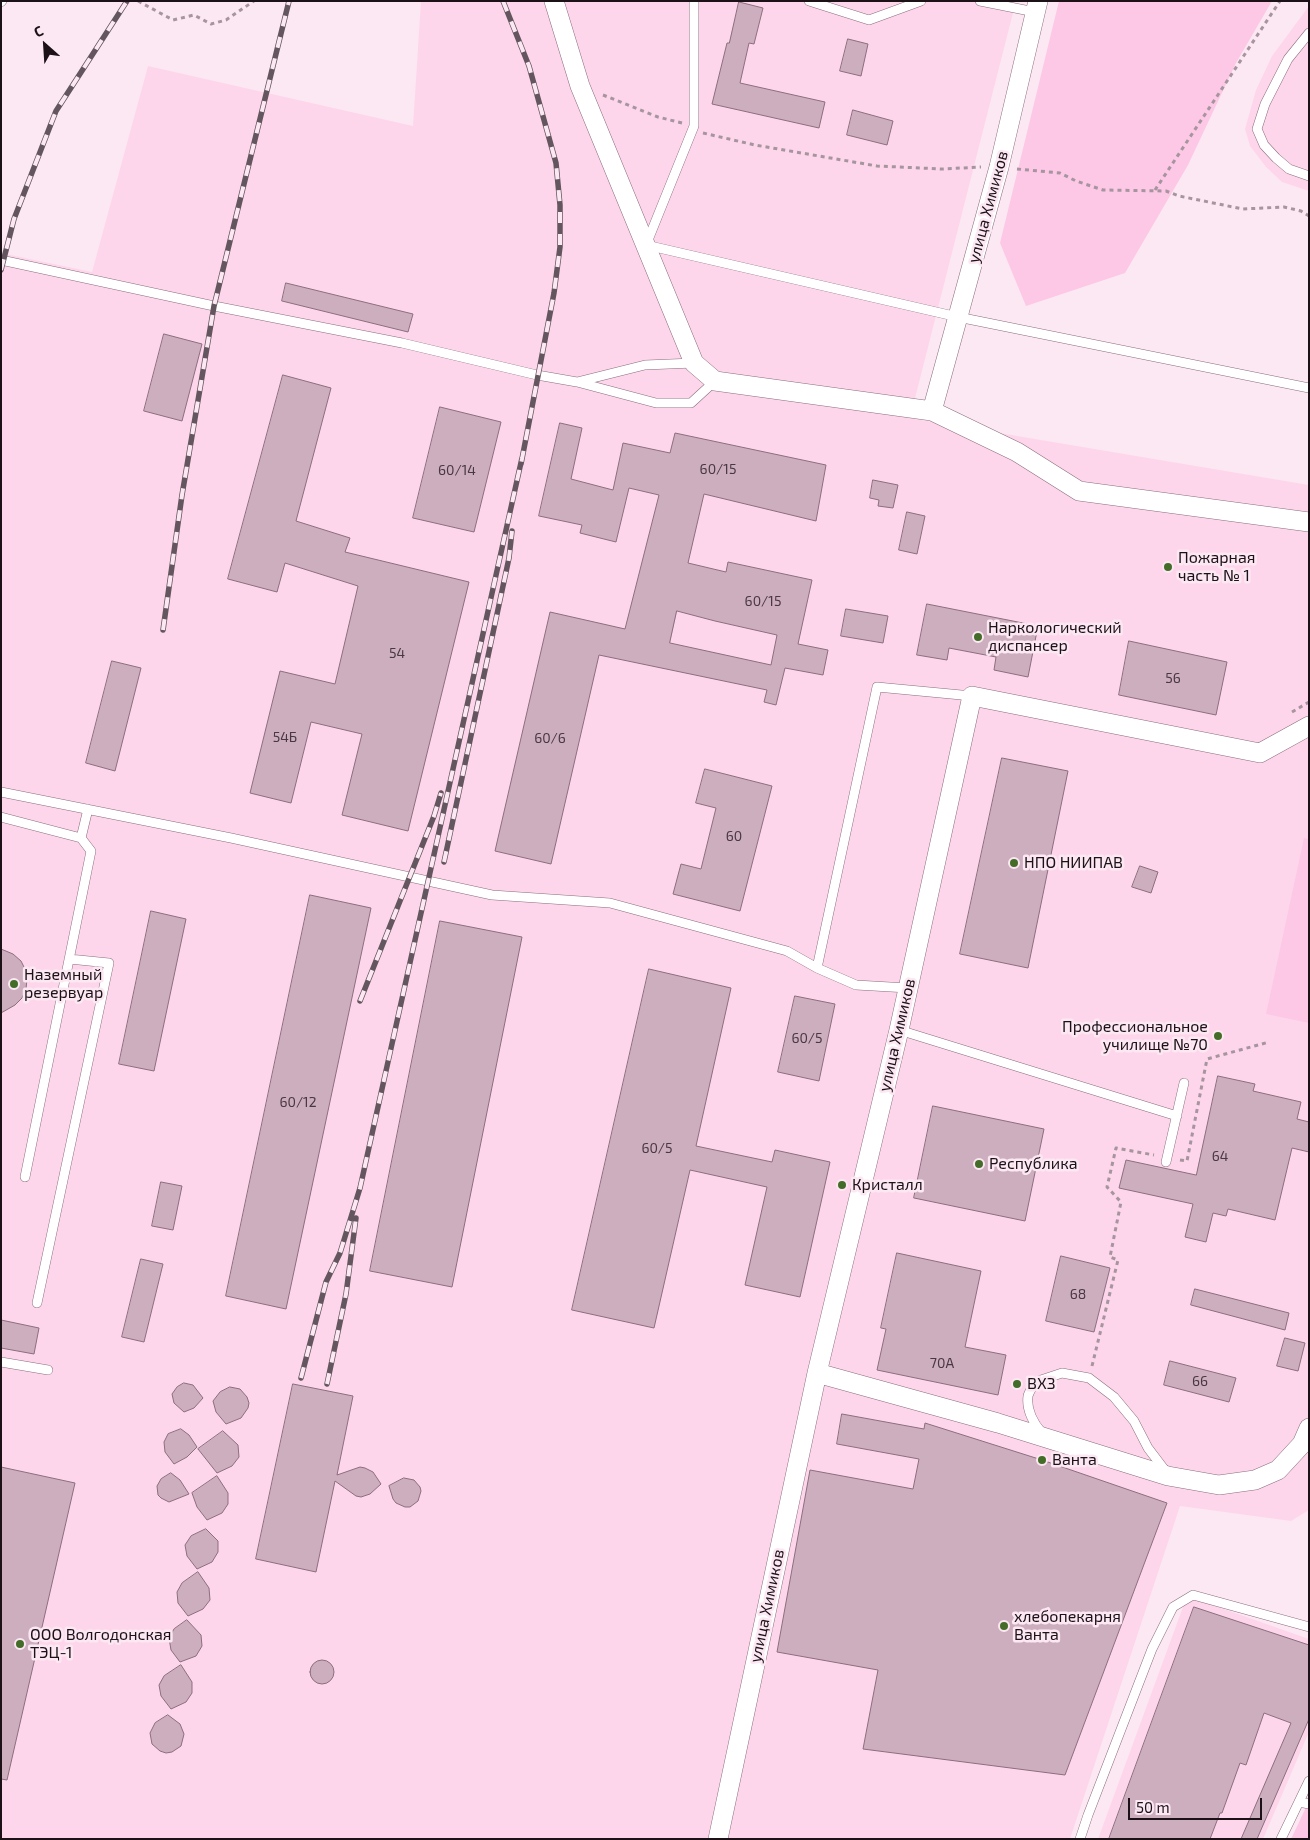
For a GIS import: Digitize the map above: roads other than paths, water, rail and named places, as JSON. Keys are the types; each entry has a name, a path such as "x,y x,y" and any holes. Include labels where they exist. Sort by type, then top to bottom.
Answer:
{"street":[{"path":"554,1 580,86 694,363 715,381 932,411 1016,452 1079,492 1309,522"},
{"name":"улица Химиков","path":"932,411 999,167 1037,6"},
{"path":"972,696 1260,753 1309,726"},
{"name":"улица Химиков","path":"718,1839 817,1373 899,1030 972,696"},
{"path":"817,1373 1046,1438 1168,1476 1219,1485 1255,1480 1278,1470 1302,1444 1309,1428"}],"lane":[{"path":"694,1 694,126 646,245 958,317 1309,388"},
{"path":"809,1 869,20 921,1"},
{"path":"980,1 1037,6"},
{"path":"1309,32 1288,59 1265,104 1258,129 1264,146 1276,158 1289,169 1309,176"},
{"path":"1,260 214,306 402,343 537,375 577,382 656,403 691,403 715,381"},
{"path":"577,382 645,365 694,363"},
{"path":"817,968 877,687 972,696"},
{"path":"1,792 492,894 610,903 787,951 817,968 856,985 908,988"},
{"path":"81,838 88,809"},
{"path":"1,817 81,838 91,851 26,1177"},
{"path":"36,1303 109,963 69,959"},
{"path":"899,1030 1177,1116"},
{"path":"1167,1160 1184,1083"},
{"path":"1,1362 48,1370"},
{"path":"1046,1438 1034,1424 1029,1410 1028,1396 1035,1382 1062,1373 1088,1378 1114,1397 1134,1421 1148,1448 1168,1476"},
{"path":"1080,1839 1152,1649 1173,1607 1193,1594 1309,1626"},
{"path":"1281,1839 1309,1781"},
{"path":"1299,1802 1309,1804"}],"railway":[{"path":"1,270 14,219 56,111 127,1"},
{"path":"163,630 182,495 214,306 289,1"},
{"path":"503,1 529,66 556,163 560,205 560,247 554,293 521,464"},
{"path":"301,1378 326,1282 340,1253 360,1188 522,458"},
{"path":"444,862 509,558 512,531"},
{"path":"360,1001 434,816 441,793"},
{"path":"327,1384 346,1294 356,1218"}],"place":[{"name":"Пожарная часть № 1","path":"1168,567"},
{"name":"Наркологический диспансер","path":"978,637"},
{"name":"НПО НИИПАВ","path":"1014,863"},
{"name":"Наземный резервуар","path":"14,984"},
{"name":"Профессиональное училище №70","path":"1218,1036"},
{"name":"Республика","path":"979,1164"},
{"name":"Кристалл","path":"842,1185"},
{"name":"ВХЗ","path":"1017,1384"},
{"name":"Ванта","path":"1042,1460"},
{"name":"хлебопекарня Ванта","path":"1004,1626"},
{"name":"ООО Волгодонская ТЭЦ-1","path":"20,1644"}]}
